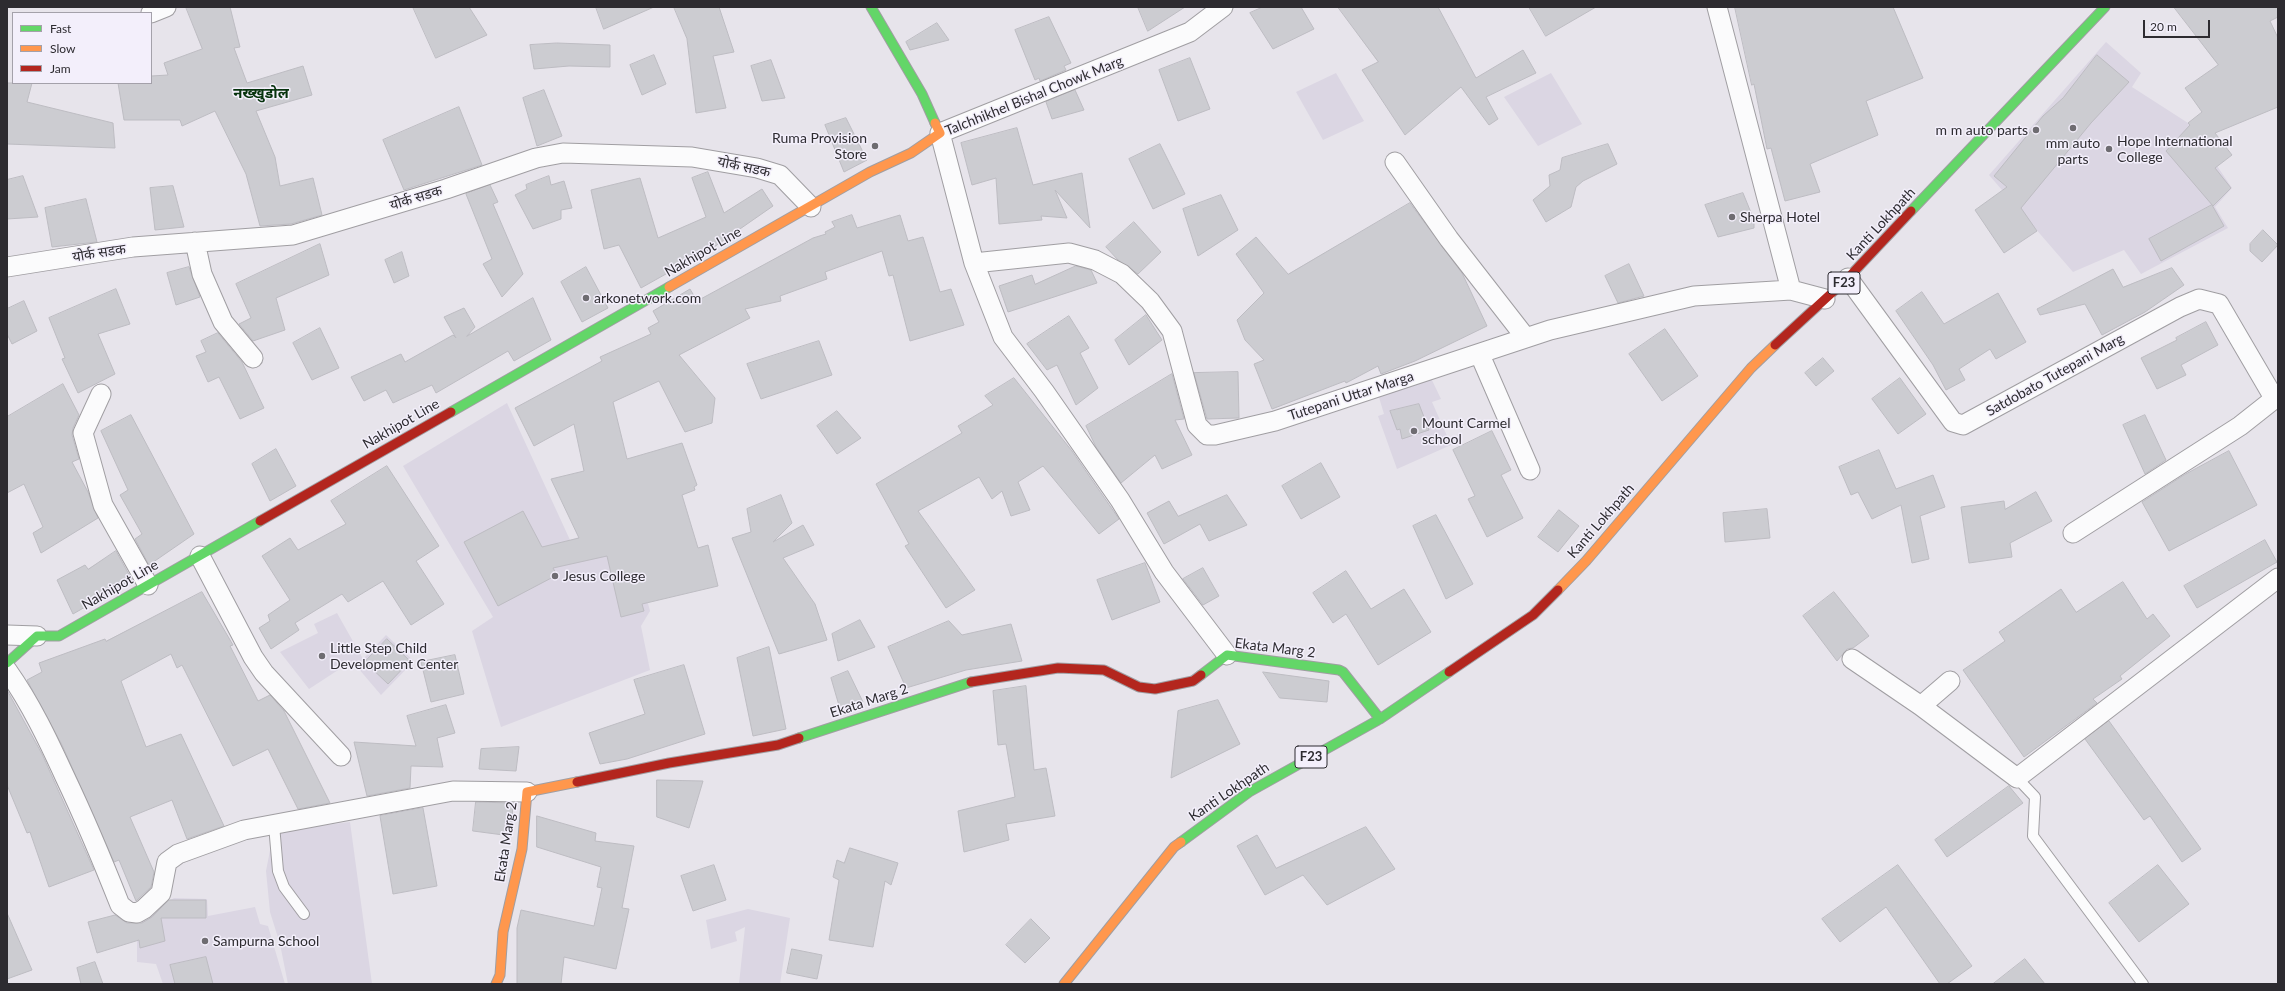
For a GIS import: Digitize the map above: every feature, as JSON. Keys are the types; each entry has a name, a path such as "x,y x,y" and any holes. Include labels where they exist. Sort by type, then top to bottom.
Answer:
{"street":[{"path":"152,13 166,7"},
{"path":"871,7 922,94 940,133"},
{"name":"Talchhikhel Bishal Chowk Marg","path":"1223,7 1190,32 940,133 974,263 1003,336 1120,500 1164,572 1227,655"},
{"path":"1717,7 1792,290"},
{"name":"Kanti Lokhpath","path":"1064,984 1174,847 1249,792 1380,719 1533,615 1586,561 1751,368 1848,278 2105,7"},
{"name":"Nakhipot Line","path":"37,636 59,636 870,172 911,153 940,133"},
{"name":"योर्क सडक","path":"7,267 133,247 293,235 446,189 536,158 563,153 692,157 757,168 780,176 811,207"},
{"path":"1395,162 1449,239 1526,338"},
{"path":"196,242 202,274 223,322 253,358"},
{"name":"Tutepani Uttar Marga","path":"974,263 1069,252 1095,260 1122,274 1150,301 1172,331 1197,425 1207,435 1215,435 1275,421 1480,355 1550,330 1694,296 1792,290 1826,299"},
{"name":"Satdobato Tutepani Marg","path":"1848,278 1953,422 1963,425 2180,307 2199,299 2219,304 2276,397 2240,426 2073,533"},
{"path":"1480,355 1530,470"},
{"path":"101,394 83,433 103,505 148,585"},
{"path":"200,556 253,657 264,673 341,756"},
{"path":"1852,659 1921,706 2017,778 2278,578"},
{"path":"7,635 37,636"},
{"path":"7,663 37,636"},
{"name":"Ekata Marg 2","path":"496,984 500,975 503,932 522,849 527,792 669,764 778,745 968,682 1058,668 1104,670 1139,686 1155,689 1193,681 1227,655 1339,670 1343,672 1380,719"},
{"path":"7,670 23,693 45,734 85,819 120,905 129,912 137,913 159,896 163,888 164,872 168,862 178,854 244,830 454,791 527,792"},
{"path":"1921,706 1950,681"}],"lane":[{"path":"2017,778 2035,797 2033,836 2143,984"},
{"path":"274,825 278,871 284,887 304,914"}],"shaded area":[{"name":"Hope International College","path":"2106,42 2141,73 2132,87 2188,123 2232,188 2215,207 2228,228 2141,274 2124,250 2073,272 1989,175"},
{"path":"1336,73 1364,121 1323,140 1296,92"},
{"path":"1551,73 1582,124 1538,146 1504,97"},
{"name":"Mount Carmel school","path":"1430,376 1441,399 1432,402 1451,445 1397,469 1378,416 1384,414 1378,394"},
{"name":"Jesus College","path":"507,403 570,540 626,521 650,611 641,626 650,670 501,727 472,631 493,617 403,466"},
{"name":"Little Step Child Development Center","path":"337,613 363,659 386,635 414,661 381,695 352,661 309,689 280,652 318,633 314,624"},
{"path":"350,822 372,984 288,984 280,944 270,912 266,871 273,835 296,829"},
{"name":"Sampurna School","path":"174,898 207,899 208,916 255,907 260,924 268,926 285,984 163,984 156,964 137,962 137,927 154,909"},
{"path":"748,909 790,918 780,984 739,984 745,927 735,932 737,941 711,949 706,920"}],"building":[{"path":"186,7 230,7 240,47 234,48 247,83 303,66 312,95 256,111 275,157 280,186 313,178 322,215 291,224 260,226 246,174 215,111 182,126 180,120 124,120 118,84 152,84 152,76 168,75 164,63 202,49"},
{"path":"413,7 469,7 487,35 436,58"},
{"path":"596,7 654,7 604,29"},
{"path":"674,7 719,7 734,52 713,56 726,108 696,113 687,39"},
{"path":"1138,7 1185,7 1148,31"},
{"path":"1263,7 1301,7 1314,29 1273,49 1250,13"},
{"path":"1338,7 1438,7 1476,78 1523,50 1536,73 1486,97 1498,119 1489,125 1461,87 1405,135 1362,70 1378,62"},
{"path":"1529,7 1596,7 1546,36"},
{"path":"1735,7 1893,7 1923,78 1866,101 1878,135 1810,164 1820,192 1785,201 1771,148 1767,149 1754,84 1752,85"},
{"path":"2174,7 2278,7 2278,17 2270,21 2278,38 2278,107 2215,133 2232,155 2215,168 2231,188 2213,206 2166,151 2190,125 2188,123 2202,112 2185,88 2218,65"},
{"path":"1049,17 1071,63 1064,66 1066,70 1040,81 1039,78 1035,80 1015,30"},
{"path":"937,23 949,40 910,50 906,42"},
{"path":"557,43 610,45 610,67 569,66 534,69 530,45"},
{"path":"654,55 666,84 642,95 630,65"},
{"path":"2097,55 2129,82 2091,123 2021,208 2037,231 2004,253 1975,210 2007,187 1994,176 2043,116 2063,98"},
{"path":"1190,58 1210,109 1178,121 1159,70"},
{"path":"771,60 785,98 762,101 751,66"},
{"path":"7,83 12,83 32,84 27,102 113,123 115,148 7,144"},
{"path":"544,90 562,136 537,146 523,98"},
{"path":"1075,90 1084,110 1052,119 1046,102"},
{"path":"459,107 482,165 404,190 383,140"},
{"path":"846,118 867,160 844,172 825,125"},
{"path":"1017,128 1033,185 1082,173 1090,228 1055,190 1067,218 1041,216 1042,220 999,224 996,178 972,185 961,143"},
{"path":"1160,144 1185,194 1153,209 1129,159"},
{"path":"1608,144 1617,164 1583,181 1576,187 1571,207 1546,222 1533,200 1550,186 1549,175 1560,170 1562,158"},
{"path":"708,172 724,213 762,189 773,206 714,247 641,288 619,245 604,249 591,190 640,178 658,238 706,217 692,178"},
{"path":"23,176 38,217 7,219 7,180"},
{"path":"549,176 551,185 564,181 572,208 561,210 561,219 533,229 515,195 527,189 526,185"},
{"path":"490,185 498,202 493,204 523,274 502,297 483,264 492,259 466,194"},
{"path":"173,186 184,227 155,230 150,188"},
{"name":"Sherpa Hotel","path":"1743,193 1754,220 1754,228 1718,237 1705,205"},
{"path":"1221,195 1238,230 1198,256 1183,209"},
{"path":"86,199 97,242 52,247 45,208"},
{"path":"1410,203 1462,273 1487,326 1415,361 1381,374 1378,366 1346,383 1345,381 1272,409 1254,364 1264,360 1245,340 1237,320 1264,293 1236,254 1256,237 1288,274"},
{"path":"2212,205 2224,226 2161,261 2149,239"},
{"path":"852,215 857,228 900,215 908,241 923,237 940,292 951,289 964,325 910,341 893,275 889,276 882,251 825,272 827,279 780,296 781,301 745,309 750,318 679,355 715,398 712,423 685,432 659,381 613,402 627,459 682,443 697,485 694,487 695,490 682,495 698,548 708,545 718,586 642,604 644,611 621,617 607,556 553,568 557,575 498,606 464,542 523,511 542,547 579,538 551,479 584,471 574,424 534,446 515,408 602,361 600,357 651,334 648,328 659,322 653,311 690,289 697,301 813,238 826,234 825,232 835,227 832,222"},
{"path":"1134,222 1161,252 1138,274 1118,260 1106,247"},
{"path":"2263,230 2278,245 2262,262 2250,251 2250,244"},
{"path":"320,244 329,275 276,298 285,330 253,341 239,324 251,318 236,284"},
{"path":"402,252 409,276 394,283 385,260"},
{"path":"1629,264 1644,296 1618,303 1605,276"},
{"path":"1076,266 1091,270 1097,283 1008,312 999,286 1032,275 1035,284"},
{"path":"189,267 200,297 176,305 167,273"},
{"name":"arkonetwork.com","path":"586,267 608,308 582,322 561,282"},
{"path":"2172,268 2184,285 2145,312 2102,335 2085,304 2040,315 2037,309 2113,269 2123,287"},
{"path":"116,289 130,324 98,334 115,374 78,393 62,359 65,358 49,318"},
{"path":"1922,292 1944,324 1998,293 2026,342 1996,359 1990,349 1959,369 1965,380 1946,390 1933,365 1896,311"},
{"path":"533,298 551,340 514,361 508,351 436,393 432,385 393,403 386,390 364,401 351,377 401,354 405,362 453,335 456,338 444,317 464,308 475,327 467,336"},
{"path":"24,301 37,331 12,344 7,334 7,309"},
{"path":"1146,315 1162,340 1129,365 1115,340"},
{"path":"1069,316 1089,348 1080,353 1098,388 1076,405 1057,365 1047,370 1027,344"},
{"path":"2206,322 2218,345 2181,365 2186,375 2157,389 2141,358 2177,340 2176,338"},
{"path":"320,328 339,368 312,380 293,343"},
{"path":"1665,329 1698,376 1662,401 1629,354"},
{"path":"218,333 242,362 264,408 240,419 219,377 208,382 196,356 206,352 201,341"},
{"path":"819,341 832,375 761,399 747,364"},
{"path":"1823,358 1834,371 1816,386 1805,373"},
{"path":"1238,372 1239,418 1207,419 1194,373"},
{"path":"1172,374 1184,419 1175,420 1192,455 1162,469 1155,455 1121,483 1096,447 1086,426"},
{"path":"1014,378 1072,451 1119,519 1099,534 1043,466 1018,482 1030,510 1011,516 1002,491 992,499 979,477 918,511 975,590 946,608 905,546 909,544 876,484 962,433 958,426 993,405 985,396"},
{"path":"1900,378 1926,414 1898,434 1872,399"},
{"path":"63,384 79,415 73,428 72,435 79,459 72,462 88,492 98,518 41,553 33,533 43,527 24,484 7,493 7,417"},
{"path":"1419,404 1429,430 1402,439 1400,429 1397,430 1390,411"},
{"path":"837,411 861,438 837,454 817,426"},
{"path":"131,415 194,534 149,565 135,539 142,534 120,495 128,490 101,431"},
{"path":"2145,415 2166,460 2145,474 2123,425"},
{"path":"1492,431 1511,470 1501,475 1523,518 1487,537 1468,499 1475,496 1453,450"},
{"path":"276,449 296,486 270,501 252,464"},
{"path":"1879,450 1896,489 1933,475 1945,507 1920,516 1929,559 1912,563 1901,505 1872,519 1858,492 1851,495 1839,467"},
{"path":"2229,451 2257,505 2169,551 2142,502 2184,475"},
{"path":"1321,463 1340,497 1301,519 1282,486"},
{"path":"387,466 439,546 416,561 444,604 411,625 383,581 348,602 342,594 295,623 299,630 271,649 259,628 270,621 268,615 290,600 262,556 290,538 298,550 346,524 331,501"},
{"path":"2036,492 2052,521 2010,543 2012,557 1969,563 1961,507 2004,501 2005,509"},
{"path":"781,495 792,523 773,542 803,525 814,545 783,558 815,604 827,640 779,654 732,538 751,532 747,509"},
{"path":"1227,495 1247,525 1209,541 1200,524 1164,544 1147,513 1169,501 1178,516"},
{"path":"1767,509 1770,538 1725,542 1723,513"},
{"path":"1559,510 1579,526 1558,552 1538,537"},
{"path":"1436,515 1473,584 1446,599 1413,526"},
{"path":"2265,540 2277,562 2197,608 2184,586"},
{"path":"116,551 132,580 73,614 57,580 85,565 88,569"},
{"path":"1145,563 1160,602 1112,620 1097,580"},
{"path":"1203,568 1219,596 1203,605 1183,579"},
{"path":"1346,571 1371,609 1404,589 1431,632 1378,665 1346,614 1333,623 1313,593"},
{"path":"2123,582 2147,619 2153,614 2170,636 2120,676 2122,679 2093,699 2097,703 2024,757 1963,670 2005,641 1999,632 2061,589 2076,612"},
{"path":"202,592 233,645 230,646 258,701 270,695 284,711 330,803 298,809 268,749 233,766 182,665 177,668 171,654 121,681 146,747 181,734 224,826 187,839 172,800 130,817 154,872 151,887 136,901 119,860 114,862 62,745 27,680 42,672 39,663 105,639 106,641"},
{"path":"1834,592 1869,636 1853,648 1847,649 1837,661 1803,616"},
{"path":"860,620 875,647 838,661 832,634"},
{"path":"949,621 962,635 1011,624 1022,661 966,670 906,688 888,647"},
{"path":"387,639 410,661 388,684 365,662"},
{"path":"769,647 786,729 753,736 737,658"},
{"path":"455,655 464,694 431,702 421,662"},
{"path":"684,665 705,734 627,759 600,764 589,733 645,714 634,680"},
{"path":"848,671 863,702 840,709 831,678"},
{"path":"1263,672 1329,681 1327,702 1280,698"},
{"path":"1026,686 1034,770 1046,768 1055,816 1006,824 1009,840 964,852 958,811 1015,797 1006,744 998,745 993,691"},
{"path":"7,690 42,754 94,870 49,887 30,832 27,833 7,785"},
{"path":"1218,700 1240,744 1171,778 1178,711"},
{"path":"446,705 455,733 437,738 443,767 411,766 410,788 367,796 354,742 416,746 407,716"},
{"path":"2109,721 2201,849 2182,862 2150,816 2144,820 2085,739"},
{"path":"519,747 516,771 479,769 481,749"},
{"path":"657,780 703,781 689,828 657,817"},
{"path":"2009,786 2023,803 1947,857 1935,840"},
{"path":"476,802 513,803 511,836 473,831"},
{"path":"423,808 437,886 393,894 380,816"},
{"path":"537,816 596,833 595,841 634,846 622,908 629,909 616,969 564,957 561,984 517,984 517,928 521,910 594,926 602,888 597,887 601,867 537,847"},
{"path":"1366,827 1395,869 1327,905 1303,875 1265,895 1237,846 1257,835 1276,868"},
{"path":"850,848 898,863 891,885 885,881 873,947 829,940 839,880 833,877 837,860 844,863"},
{"path":"714,865 726,900 693,911 681,876"},
{"path":"1898,865 1972,966 1947,984 1940,984 1886,907 1840,942 1822,919"},
{"path":"2158,865 2189,904 2139,942 2109,903"},
{"path":"169,900 206,900 206,918 161,918 165,941 140,948 139,940 97,953 88,922 115,915 127,923 142,923 152,917"},
{"path":"7,913 32,970 7,979"},
{"path":"1031,919 1050,938 1025,963 1006,945"},
{"path":"792,949 822,955 817,979 787,973"},
{"path":"206,957 213,984 175,984 170,965"},
{"path":"2025,959 2045,984 1993,984"},
{"path":"95,962 103,984 81,984 77,968"}],"traffic: fast":[{"path":"871,7 922,94 935,123"},
{"path":"1911,211 2105,7"},
{"path":"451,412 669,287"},
{"path":"7,663 37,636 59,636 260,521"},
{"path":"1201,675 1227,655 1339,670 1343,672 1380,719"},
{"path":"1181,842 1249,792 1380,719 1449,672"},
{"path":"799,738 971,682"}],"traffic: slow":[{"path":"669,287 870,172 911,153 940,133 935,123"},
{"path":"1558,590 1586,561 1751,368 1775,345"},
{"path":"496,984 500,975 503,932 522,849 527,792 577,782"},
{"path":"1064,984 1174,847 1181,842"}],"traffic: jam":[{"path":"1775,345 1848,278 1911,211"},
{"path":"260,521 451,412"},
{"path":"1449,672 1533,615 1558,590"},
{"path":"971,682 1058,668 1104,670 1139,687 1155,689 1193,681 1201,675"},
{"path":"577,782 669,763 778,745 799,738"}],"place":[{"name":"mm auto parts","path":"2073,128"},
{"name":"m m auto parts","path":"2036,130"},
{"name":"Ruma Provision Store","path":"875,146"},
{"name":"Hope International College","path":"2109,149"},
{"name":"Sherpa Hotel","path":"1732,217"},
{"name":"arkonetwork.com","path":"586,298"},
{"name":"Mount Carmel school","path":"1414,431"},
{"name":"Jesus College","path":"555,576"},
{"name":"Little Step Child Development Center","path":"322,656"},
{"name":"Sampurna School","path":"205,941"}],"district":[{"name":"नख्खुडोल","path":"261,93"}]}
